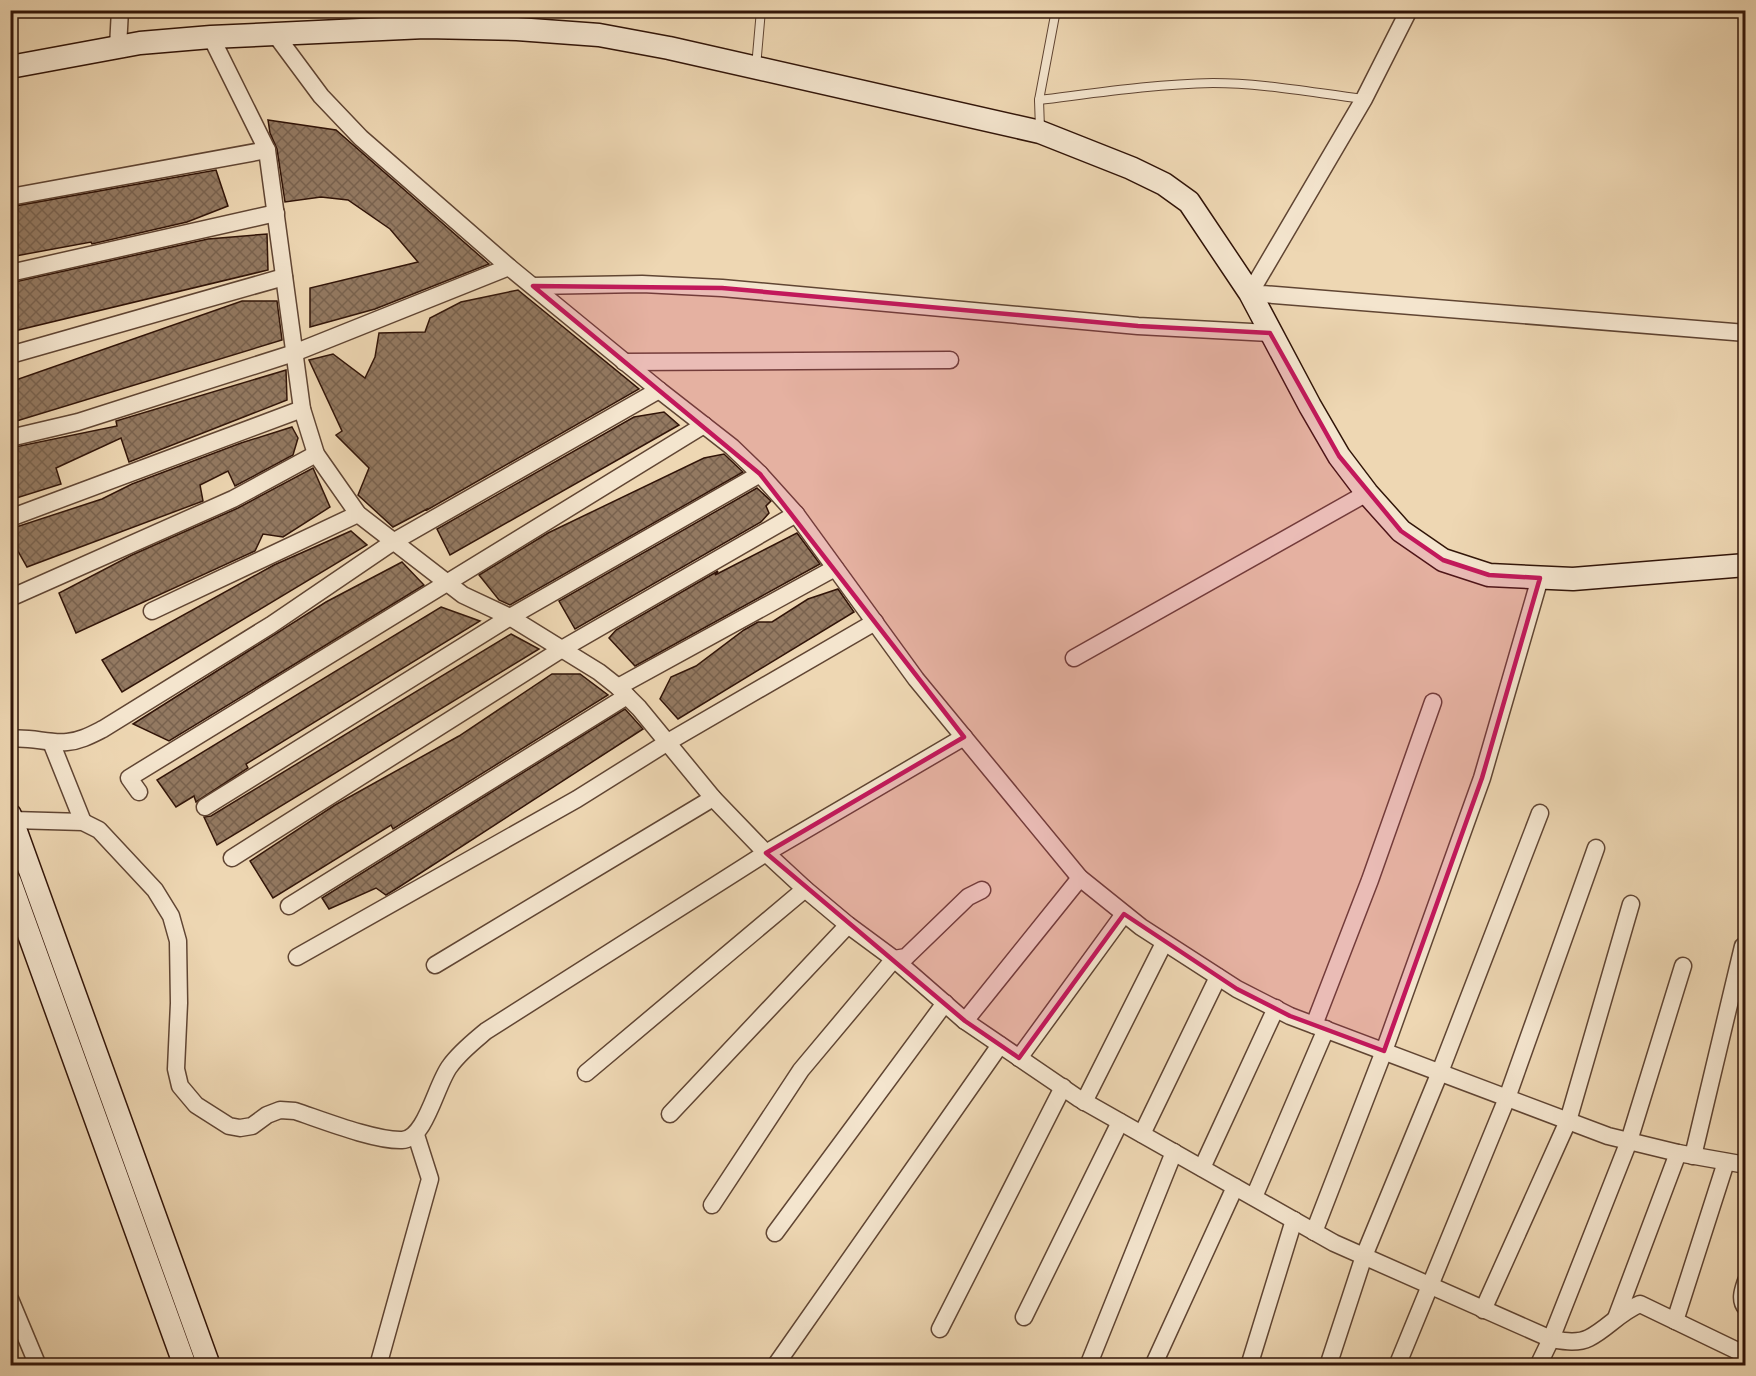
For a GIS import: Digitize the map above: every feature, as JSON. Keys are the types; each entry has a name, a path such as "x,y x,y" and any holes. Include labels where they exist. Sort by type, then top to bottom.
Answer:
{"street":[{"path":"118,47 120,10"},
{"path":"1250,293 1364,99 1409,10"},
{"path":"10,67 118,47 211,37 425,23 599,35 669,48 1040,132 1131,168 1164,184 1189,202 1250,293 1339,456 1367,493 1401,531 1443,560 1489,575 1573,579 1746,565"},
{"path":"275,34 321,96 361,138 508,267 658,390 732,447 760,474 796,514 916,679 1080,878 1124,914 1164,943 1218,977 1275,1008 1320,1027 1608,1136 1746,1165"},
{"path":"211,37 267,150 302,410 316,454 358,514 463,595 510,617 599,672 622,692 668,742 713,798 766,853 805,889 894,959 965,1021 1084,1102 1314,1232 1551,1339 1572,1342 1588,1339 1629,1309 1640,1304 1746,1355"},
{"path":"10,197 267,150"},
{"path":"10,273 276,213"},
{"path":"10,438 78,422 294,353 508,267"},
{"path":"10,355 284,277"},
{"path":"532,286 642,284 722,288 1138,326 1270,333"},
{"path":"1250,293 1746,333"},
{"path":"624,362 950,360"},
{"path":"10,739 30,738 67,742 82,739 103,729 271,625 393,542 658,390"},
{"path":"10,518 302,410"},
{"path":"139,792 129,778 704,425"},
{"path":"10,598 233,499 316,454"},
{"path":"205,807 510,617 760,474"},
{"path":"1074,658 1367,493"},
{"path":"152,611 358,514"},
{"path":"232,858 562,649 796,514"},
{"path":"289,906 622,692 835,568"},
{"path":"1314,1232 1384,1051 1482,778 1540,578"},
{"path":"297,957 577,799 668,742 875,622"},
{"path":"1254,1197 1320,1027 1433,702"},
{"path":"209,1365 12,818 83,822 99,830 155,890 171,916 178,941 180,974 176,1069 180,1086 196,1105 230,1126 240,1128 252,1126 267,1115 280,1110 295,1111 381,1138 403,1140 416,1135 449,1066 464,1049 486,1031 766,853 964,737"},
{"path":"51,742 83,822"},
{"path":"435,966 713,798"},
{"path":"1328,1365 1364,1256 1440,1072 1540,813"},
{"path":"1397,1365 1428,1285 1507,1098 1596,848"},
{"path":"965,1021 1080,878"},
{"path":"10,882 184,1365"},
{"path":"586,1073 805,889"},
{"path":"712,1205 801,1070 894,959 906,957 968,897 982,890"},
{"path":"1483,1310 1568,1121 1631,904"},
{"path":"1019,1058 1124,914"},
{"path":"670,1114 848,925"},
{"path":"1084,1102 1164,943"},
{"path":"1616,1318 1686,1154 1743,946"},
{"path":"1538,1365 1551,1339 1629,1141 1683,966"},
{"path":"1142,1134 1218,977"},
{"path":"776,1233 945,1003"},
{"path":"1202,1168 1275,1008"},
{"path":"775,1365 1000,1045"},
{"path":"940,1329 1063,1088"},
{"path":"1024,1317 1120,1122"},
{"path":"378,1365 430,1179 416,1135"},
{"path":"1088,1365 1174,1152"},
{"path":"1675,1321 1726,1162"},
{"path":"1153,1365 1235,1187"},
{"path":"1249,1365 1294,1220"},
{"path":"1746,1281 1742,1294 1742,1305 1746,1308"},
{"path":"10,1299 38,1365"}],"lane":[{"path":"756,68 761,10"},
{"path":"1040,132 1039,100 1056,10"},
{"path":"1039,100 1154,86 1214,83 1364,99"}],"highlighted area":[{"path":"533,286 722,288 1138,326 1270,333 1339,456 1401,531 1443,560 1489,575 1540,578 1482,778 1384,1051 1290,1016 1237,989 1124,914 1019,1058 965,1021 766,853 964,737 760,474"}],"building":[{"path":"268,120 336,130 489,264 375,309 310,327 310,288 418,262 390,229 348,200 321,197 285,202 277,149 270,133"},
{"path":"216,170 228,206 187,222 92,244 91,242 10,257 10,207"},
{"path":"267,234 268,270 10,332 10,283 208,239"},
{"path":"518,290 639,389 427,510 393,527 358,495 369,468 336,435 342,431 309,360 333,354 365,378 375,357 379,333 425,332 430,318 461,302"},
{"path":"242,301 277,301 282,340 10,423 10,382"},
{"path":"286,370 287,400 129,462 121,438 56,468 61,484 10,500 10,448 117,426 116,421"},
{"path":"664,412 679,425 450,555 437,529 634,417"},
{"path":"292,427 298,438 293,455 235,486 228,471 200,485 203,501 27,567 10,537 10,529 102,499 132,484 241,443"},
{"path":"724,454 743,472 510,605 499,600 479,575 548,533 704,458"},
{"path":"313,468 330,507 283,537 263,534 255,551 76,633 59,593 132,555 238,508"},
{"path":"757,488 771,501 766,506 769,513 761,522 575,629 559,601"},
{"path":"351,531 367,545 122,692 102,660 274,565"},
{"path":"797,533 820,564 635,666 609,638 616,630 718,571 715,575"},
{"path":"402,562 424,585 169,741 133,724 326,602"},
{"path":"838,589 854,612 678,719 660,699 671,677 696,666 744,630 758,622 772,622 808,599"},
{"path":"441,607 480,621 246,764 248,768 196,802 194,796 176,807 157,780"},
{"path":"511,634 539,649 217,845 204,817 211,816"},
{"path":"552,674 580,674 608,695 393,829 391,825 273,898 250,861 335,805 459,736"},
{"path":"625,709 643,729 386,895 376,888 329,909 322,898"}]}
